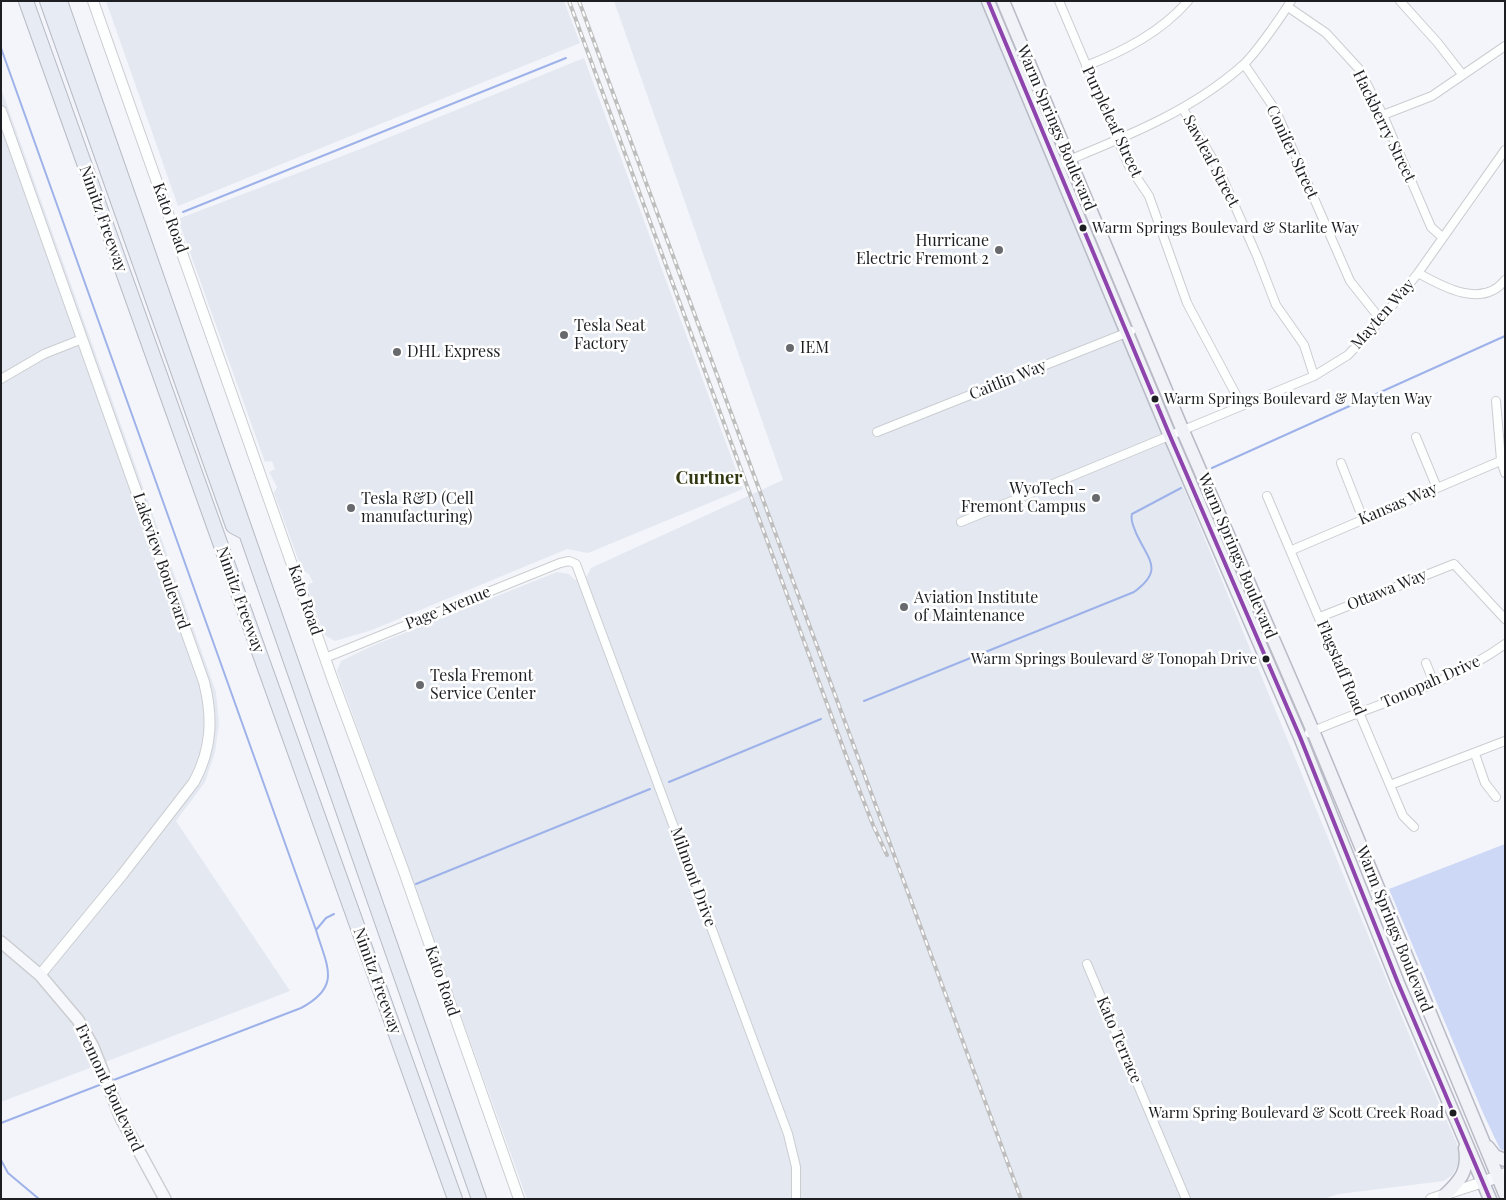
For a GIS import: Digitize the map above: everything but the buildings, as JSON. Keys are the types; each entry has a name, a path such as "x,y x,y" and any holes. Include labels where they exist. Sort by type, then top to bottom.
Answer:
{"highway":[{"name":"Nimitz Freeway","path":"26,1 455,1199"},
{"path":"47,1 233,526 246,533"},
{"name":"Nimitz Freeway","path":"60,1 479,1199"}],"main road":[{"name":"Warm Springs Boulevard","path":"988,1 1170,436 1300,737 1398,983 1490,1199"},
{"name":"Warm Springs Boulevard","path":"1003,1 1183,431 1313,731 1480,1136 1501,1176 1505,1194"},
{"path":"1230,575 1238,579 1254,613 1267,624"},
{"name":"Fremont Boulevard","path":"1,942 40,975 78,1020 98,1061 121,1118 165,1199"},
{"path":"1444,1196 1465,1173 1467,1160 1460,1126"},
{"path":"1480,1136 1495,1156 1505,1160"},
{"path":"1483,1182 1501,1176"}],"street":[{"name":"Kato Road","path":"93,1 325,658 403,869 519,1199"},
{"name":"Purpleleaf Street","path":"1059,1 1129,166 1149,196 1187,303 1241,404"},
{"path":"1086,66 1125,49 1149,34 1168,20 1188,1"},
{"path":"1400,1 1437,42 1462,74"},
{"path":"1057,165 1118,140 1183,109 1244,64 1289,4"},
{"name":"Hackberry Street","path":"1289,4 1326,33 1359,69 1383,115 1431,227 1442,237"},
{"path":"1383,115 1432,96 1505,46"},
{"name":"Conifer Street","path":"1244,64 1276,111 1350,281 1381,320"},
{"name":"Sawleaf Street","path":"1183,109 1218,168 1257,256 1276,305 1304,345 1314,376"},
{"name":"Lakeview Boulevard","path":"2,116 204,682 210,712 209,743 201,769 186,794 40,975"},
{"name":"Mayten Way","path":"961,522 1183,431 1241,404 1314,376 1348,354 1381,320 1418,273 1505,150"},
{"path":"1418,273 1446,289 1473,295 1499,287 1505,280"},
{"name":"Caitlin Way","path":"877,432 1140,328"},
{"path":"1,379 44,354 82,339"},
{"path":"1496,401 1505,473"},
{"path":"1416,437 1437,488"},
{"name":"Kansas Way","path":"1292,550 1503,459"},
{"path":"1341,463 1363,520"},
{"name":"Flagstaff Road","path":"1267,496 1292,550 1403,816 1414,827"},
{"name":"Page Avenue","path":"325,658 560,563 572,561"},
{"name":"Milmont Drive","path":"572,561 578,567 788,1134 796,1167 796,1199"},
{"name":"Ottawa Way","path":"1320,617 1454,564 1505,619"},
{"name":"Tonopah Drive","path":"1300,737 1434,682 1484,659 1505,644"},
{"path":"1426,663 1434,682"},
{"path":"1390,785 1505,741"},
{"path":"1475,754 1485,783 1496,797"},
{"name":"Kato Terrace","path":"1086,964 1186,1199"},
{"path":"1431,1199 1483,1182"}],"shaded area":[{"path":"106,1 564,1 580,43 178,206"},
{"path":"614,1 983,1 1418,1056 1457,1144 1459,1163 1452,1175 1444,1181 1338,1194 1324,1199 527,1199 337,671 341,661 372,646 557,572 569,574 575,580 587,576 591,568 783,480"},
{"path":"584,58 743,489 588,553 567,549 372,630 335,641 326,636 323,631 308,589 308,585 313,582 309,574 302,570 274,493 277,487 269,472 275,469 272,461 265,462 178,219 358,150"},
{"path":"1,88 216,692 219,724 215,752 205,782 176,821 290,991 1,1102"},
{"path":"1505,844 1505,1151 1500,1149 1483,1113 1389,889"}],"waterway":[{"path":"1,48 327,965 327,983 322,992 314,1000 301,1008 111,1081"},
{"path":"183,212 566,58"},
{"path":"1212,468 1505,336"},
{"path":"864,701 1134,592 1149,577 1151,565 1133,526 1132,514 1181,488"},
{"path":"669,782 821,719"},
{"path":"416,884 650,789"},
{"path":"316,930 326,918 334,914"},
{"path":"1,1123 102,1084"},
{"path":"1,1160 8,1173 39,1199"}],"railway":[{"path":"569,1 848,761 887,855"},
{"path":"579,1 1021,1199"}],"transit line":[{"path":"988,1 1170,436 1300,737 1398,983 1490,1199"}],"place":[{"name":"Warm Springs Boulevard & Starlite Way","path":"1083,228"},
{"name":"Hurricane Electric Fremont 2","path":"999,250"},
{"name":"Tesla Seat Factory","path":"564,335"},
{"name":"IEM","path":"790,348"},
{"name":"DHL Express","path":"397,352"},
{"name":"Warm Springs Boulevard & Mayten Way","path":"1155,399"},
{"name":"WyoTech - Fremont Campus","path":"1096,498"},
{"name":"Tesla R&D (Cell manufacturing)","path":"351,508"},
{"name":"Aviation Institute of Maintenance","path":"904,607"},
{"name":"Warm Springs Boulevard & Tonopah Drive","path":"1266,659"},
{"name":"Tesla Fremont Service Center","path":"420,685"},
{"name":"Warm Spring Boulevard & Scott Creek Road","path":"1453,1113"}],"district":[{"name":"Curtner","path":"709,478"}]}
